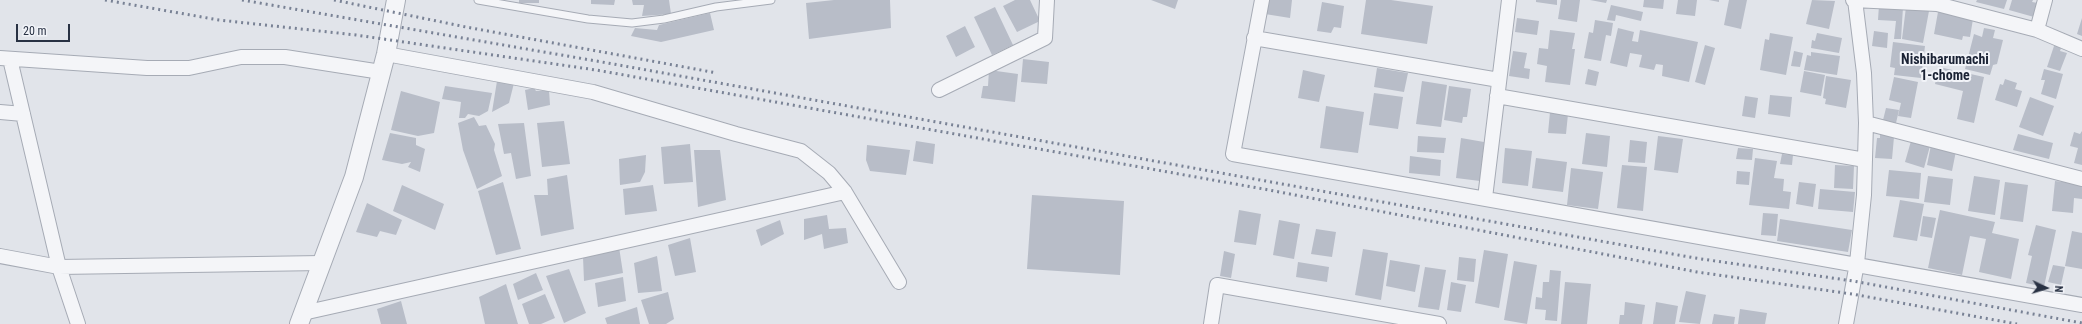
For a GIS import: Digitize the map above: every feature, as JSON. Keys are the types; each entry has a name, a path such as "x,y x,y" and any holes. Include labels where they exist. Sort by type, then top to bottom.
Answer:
{"street":[{"path":"301,319 354,177 386,54 396,0"},
{"path":"939,90 1045,38 1047,0"},
{"path":"1262,0 1234,154 2082,305"},
{"path":"1485,198 1509,0"},
{"path":"1846,324 1857,264 1864,195 1866,123 1864,73 1854,0 1937,4 2037,30 2082,49"},
{"path":"2037,30 2045,0"},
{"path":"1254,38 1499,80"},
{"path":"386,54 593,92 736,134 801,151 830,174 845,192 899,282"},
{"path":"78,324 59,267 23,114 5,59 147,68 189,68 241,57 285,56 381,72"},
{"path":"1497,96 1865,160"},
{"path":"0,112 23,114"},
{"path":"1866,123 2082,179"},
{"path":"301,319 845,192"},
{"path":"0,256 59,267 322,263"},
{"path":"1211,324 1217,284 1439,324"}],"lane":[{"path":"478,0 588,20 632,22 664,19 716,7 771,0"}],"building":[{"path":"519,0 539,0 539,3 519,3"},
{"path":"591,0 615,0 614,5 591,4"},
{"path":"632,0 669,0 671,14 642,16 644,5 633,5"},
{"path":"834,0 890,0 891,28 809,39 806,3"},
{"path":"1015,0 1030,0 1040,21 1017,32 1003,6"},
{"path":"1151,0 1178,0 1175,9"},
{"path":"1267,0 1292,0 1290,18 1265,14"},
{"path":"1366,0 1391,0 1433,6 1427,44 1361,34"},
{"path":"1536,0 1557,0 1557,5 1536,2"},
{"path":"1561,0 1580,0 1577,22 1558,19"},
{"path":"1590,0 1607,0 1606,3"},
{"path":"1644,0 1664,0 1663,9 1643,7"},
{"path":"1678,0 1697,0 1695,16 1676,14"},
{"path":"1729,0 1747,0 1741,29 1724,25"},
{"path":"1812,0 1835,1 1829,29 1806,24"},
{"path":"1977,0 2007,0 2004,9 1976,2"},
{"path":"2012,0 2033,0 2032,2 2038,3 2034,17 2009,10"},
{"path":"1322,2 1344,6 1341,28 1334,27 1331,33 1317,31"},
{"path":"1611,5 1643,12 1641,21 1616,15 1615,21 1607,20"},
{"path":"1879,5 1903,7 1901,39 1894,39 1896,21 1878,20"},
{"path":"995,7 1013,45 992,55 974,17"},
{"path":"1906,7 1929,11 1923,43 1902,39"},
{"path":"1938,12 1973,19 1970,37 1963,36 1962,40 1934,34"},
{"path":"710,13 714,30 661,42 631,36 635,28 657,30 659,25"},
{"path":"1517,18 1539,21 1537,35 1515,32"},
{"path":"2082,18 2082,36 2077,34"},
{"path":"1595,20 1613,23 1611,36 1606,35 1601,61 1584,58 1589,32 1593,33"},
{"path":"965,26 975,47 956,57 946,36"},
{"path":"1618,28 1634,32 1632,41 1638,42 1640,30 1698,42 1689,82 1662,76 1663,65 1656,64 1654,70 1639,67 1642,55 1630,53 1627,67 1610,63"},
{"path":"1984,28 1995,30 1993,38 2003,40 1997,64 1993,65 1990,75 1965,69 1974,34 1982,37"},
{"path":"1550,30 1575,33 1572,49 1575,49 1570,85 1545,82 1547,66 1537,64 1539,48 1548,49"},
{"path":"1874,31 1888,33 1887,48 1872,46"},
{"path":"1770,33 1793,37 1786,75 1760,70 1765,39 1769,40"},
{"path":"1817,33 1842,38 1839,53 1811,48 1812,40 1815,41"},
{"path":"1893,42 1925,46 1921,78 1894,75 1895,68 1890,67"},
{"path":"2055,43 2062,45 2060,51 2067,53 2060,71 2047,67"},
{"path":"1705,45 1715,48 1705,85 1695,82"},
{"path":"1513,51 1527,53 1524,68 1530,69 1529,79 1509,76"},
{"path":"1794,51 1803,53 1800,67 1791,66"},
{"path":"1811,52 1840,56 1837,75 1804,70 1807,55 1811,56"},
{"path":"1023,59 1049,62 1047,84 1021,82"},
{"path":"1939,67 1984,77 1974,123 1957,119 1963,91 1935,84"},
{"path":"1377,68 1408,73 1404,92 1374,87"},
{"path":"1588,69 1599,72 1596,86 1585,84"},
{"path":"2044,69 2063,74 2056,99 2041,94 2045,80 2041,80"},
{"path":"989,70 1018,74 1015,102 981,98 983,86 988,86"},
{"path":"1303,70 1325,75 1319,102 1298,98"},
{"path":"1804,71 1825,75 1821,96 1800,92"},
{"path":"1826,76 1851,80 1846,108 1825,104 1826,99 1823,98"},
{"path":"1894,77 1918,82 1911,118 1898,116 1901,103 1889,100"},
{"path":"2005,79 2017,83 2015,89 2022,91 2017,107 1995,100 2000,84 2003,85"},
{"path":"497,81 514,83 509,103 492,112"},
{"path":"1422,81 1447,85 1441,127 1416,124"},
{"path":"445,86 492,93 488,111 479,116 468,114 465,118 459,118 461,102 442,99"},
{"path":"1449,86 1471,89 1467,117 1463,117 1462,123 1444,120"},
{"path":"534,88 536,91 549,90 550,105 528,110 525,90"},
{"path":"401,91 440,102 434,133 418,136 391,130"},
{"path":"1374,93 1403,97 1398,129 1369,125"},
{"path":"1770,95 1792,97 1790,117 1768,114"},
{"path":"1745,96 1758,98 1755,118 1742,116"},
{"path":"2030,97 2054,106 2043,136 2019,127"},
{"path":"1326,106 1364,112 1358,153 1320,148"},
{"path":"1886,108 1899,110 1896,123 1883,120"},
{"path":"1550,112 1568,114 1566,134 1548,133"},
{"path":"474,117 479,126 486,125 495,144 494,150 502,176 477,189 463,150 458,123"},
{"path":"564,121 570,164 542,167 537,123"},
{"path":"524,123 531,176 516,179 511,153 504,154 498,124"},
{"path":"2082,131 2082,165 2074,163 2078,148 2070,146 2074,132 2080,134"},
{"path":"390,133 416,138 416,145 425,149 420,172 408,167 411,162 402,164 382,160"},
{"path":"1586,133 1610,136 1607,167 1582,164"},
{"path":"1880,133 1889,134 1888,137 1894,137 1892,159 1875,158 1877,138 1880,138"},
{"path":"2018,134 2053,143 2049,159 2013,150"},
{"path":"1418,136 1446,138 1444,153 1417,152"},
{"path":"1658,136 1683,139 1678,173 1654,170"},
{"path":"1461,138 1484,142 1480,181 1456,178"},
{"path":"1630,140 1647,142 1645,163 1628,162"},
{"path":"916,141 935,144 933,164 913,161"},
{"path":"1911,141 1930,146 1924,168 1905,162"},
{"path":"690,144 693,182 664,184 661,147"},
{"path":"867,145 910,150 906,175 870,171 866,160"},
{"path":"1931,145 1956,151 1952,171 1927,165"},
{"path":"1505,148 1532,151 1528,186 1502,183"},
{"path":"1738,148 1753,149 1752,160 1736,159"},
{"path":"694,150 720,150 726,200 698,207"},
{"path":"1782,154 1793,155 1792,165 1780,164"},
{"path":"646,155 645,172 640,182 620,185 619,159"},
{"path":"1410,156 1441,160 1440,176 1409,173"},
{"path":"1536,158 1567,162 1563,192 1532,188"},
{"path":"1755,158 1777,161 1774,178 1784,179 1783,191 1791,192 1789,209 1749,205"},
{"path":"1622,165 1647,167 1643,211 1617,208"},
{"path":"1835,165 1854,166 1853,189 1834,188"},
{"path":"1571,168 1603,172 1598,209 1567,205"},
{"path":"1889,170 1921,173 1919,199 1886,196"},
{"path":"1737,171 1750,172 1749,185 1736,184"},
{"path":"567,175 574,229 541,236 534,195 548,195 547,179"},
{"path":"1928,176 1953,179 1950,205 1924,202"},
{"path":"1974,176 2000,180 1995,215 1968,211"},
{"path":"2055,181 2082,184 2082,199 2074,198 2073,213 2052,211"},
{"path":"503,182 521,249 496,255 478,191"},
{"path":"1799,182 1816,184 1813,207 1796,204"},
{"path":"2005,182 2028,185 2023,222 2000,219"},
{"path":"402,185 444,204 435,230 393,211"},
{"path":"653,185 657,211 625,215 623,189"},
{"path":"1820,189 1855,192 1853,212 1818,209"},
{"path":"1032,195 1124,201 1120,275 1027,269"},
{"path":"1900,200 1924,204 1917,241 1893,237"},
{"path":"367,203 402,220 396,235 380,231 377,237 356,232"},
{"path":"1239,210 1261,214 1256,245 1234,242"},
{"path":"1940,210 1995,222 1992,233 2019,239 2011,279 1979,272 1986,239 1970,236 1962,275 1928,268"},
{"path":"1763,213 1778,214 1776,236 1761,235"},
{"path":"827,215 829,229 846,228 848,243 824,249 822,234 804,240 804,219"},
{"path":"1923,216 1936,218 1932,238 1920,236"},
{"path":"1780,219 1852,230 1848,252 1777,241"},
{"path":"780,220 784,234 761,246 756,230"},
{"path":"1279,220 1300,224 1294,259 1273,255"},
{"path":"2036,225 2056,230 2044,287 2026,283 2032,256 2028,255"},
{"path":"1316,229 1336,232 1332,257 1311,254"},
{"path":"2072,231 2082,233 2082,269 2065,266"},
{"path":"690,238 696,272 675,276 668,245"},
{"path":"619,247 623,273 584,281 583,257"},
{"path":"1363,249 1388,253 1381,300 1355,295"},
{"path":"1484,250 1508,254 1499,308 1475,303"},
{"path":"1224,251 1235,254 1231,278 1220,276"},
{"path":"657,256 662,291 638,293 634,263"},
{"path":"1459,257 1476,259 1474,282 1457,280"},
{"path":"1390,260 1420,265 1415,292 1386,286"},
{"path":"1514,261 1537,265 1527,324 1504,320"},
{"path":"1298,262 1329,267 1327,282 1296,277"},
{"path":"2053,265 2065,267 2061,285 2048,282"},
{"path":"1425,267 1446,270 1439,310 1418,307"},
{"path":"569,269 586,313 564,323 546,276"},
{"path":"1550,270 1561,271 1557,321 1545,320 1546,310 1535,309 1536,297 1542,298 1543,282 1549,282"},
{"path":"536,273 543,290 518,300 513,284"},
{"path":"623,277 626,301 598,307 595,283"},
{"path":"1451,282 1466,285 1461,312 1447,310"},
{"path":"1565,282 1591,284 1587,324 1561,324"},
{"path":"506,284 518,324 485,324 479,297"},
{"path":"1686,291 1706,295 1700,324 1679,322"},
{"path":"668,292 674,319 666,324 649,324 641,300"},
{"path":"545,294 555,318 541,324 529,324 522,304"},
{"path":"401,301 407,324 381,324 377,309"},
{"path":"1625,302 1645,305 1642,324 1619,324 1620,315 1624,315"},
{"path":"1656,302 1678,306 1675,324 1653,324"},
{"path":"637,307 640,324 607,324 605,318"},
{"path":"1740,309 1767,313 1765,324 1738,324"},
{"path":"1714,314 1735,317 1734,324 1712,324"}],"railway":[{"path":"105,0 219,20 356,35 596,70 1269,190 1697,272 1852,294 2017,324"},
{"path":"242,0 602,62 1695,258 1853,281 2082,323"},
{"path":"334,0 466,27 717,73"}],"district":[{"name":"Nishibarumachi 1-chome","path":"1945,68"}]}
